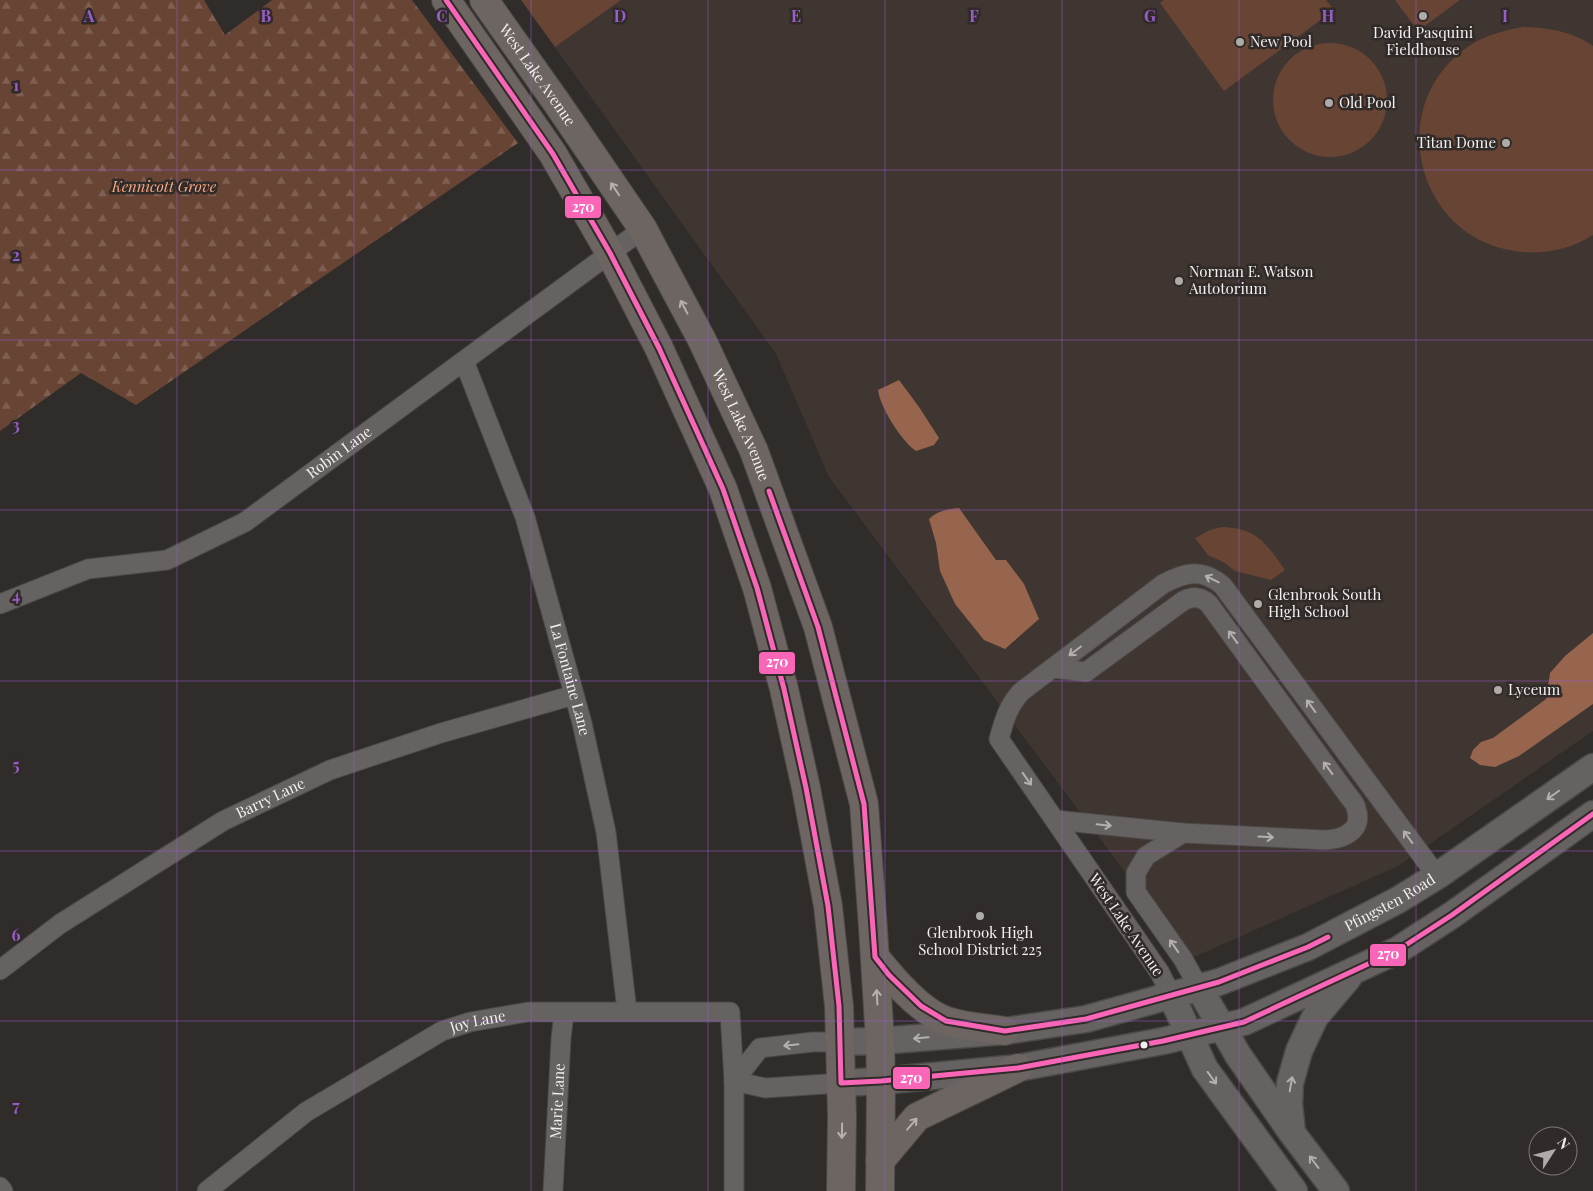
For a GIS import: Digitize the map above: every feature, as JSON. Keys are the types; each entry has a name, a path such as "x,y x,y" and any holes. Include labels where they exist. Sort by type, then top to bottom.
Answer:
{"main road":[{"path":"446,0 553,154 610,253 659,348 723,489 757,588 784,689 806,788 826,896 839,1006 841,1191"},
{"name":"West Lake Avenue","path":"484,0 643,230 702,340 754,451 818,627 864,804 880,1041 880,1191"},
{"name":"Pfingsten Road","path":"840,1042 880,1041 1005,1031 1086,1019 1219,982 1308,947 1398,900 1436,876 1593,767"},
{"path":"841,1082 881,1081 1018,1068 1099,1054 1244,1022 1398,950 1452,915 1593,814"},
{"path":"875,957 889,975 921,1006 946,1020 1005,1031"},
{"path":"1292,1133 1288,1104 1290,1083 1299,1051 1315,1017 1352,973"},
{"path":"1199,988 1238,1055 1292,1133 1336,1191"},
{"name":"West Lake Avenue","path":"1171,995 1205,1069 1294,1191"},
{"path":"880,1161 918,1117 1018,1068"}],"street":[{"name":"Robin Lane","path":"0,604 88,569 167,560 245,522 643,230"},
{"name":"La Fontaine Lane","path":"464,361 525,517 574,695 606,832 627,1011"},
{"path":"1053,668 1163,584 1188,574 1214,577 1223,586 1436,876"},
{"path":"1053,668 1086,672 1183,601 1190,597 1204,599 1352,801 1356,807 1358,819 1354,829 1347,836 1337,840 1183,833 1055,820"},
{"name":"West Lake Avenue","path":"1053,668 1021,692 1012,702 1005,714 999,739 1160,973 1171,995"},
{"name":"Barry Lane","path":"0,970 60,924 223,821 330,770 441,733 574,695"},
{"path":"1183,833 1146,856 1136,873 1136,892 1183,959 1199,988"},
{"name":"Joy Lane","path":"206,1191 306,1112 442,1031 470,1022 528,1012 730,1012 734,1081"},
{"name":"Marie Lane","path":"553,1191 560,1049 564,1012"},
{"name":"Pfingsten Road","path":"734,1081 760,1048 813,1042 840,1042"},
{"path":"734,1191 734,1081 765,1088 841,1082"},
{"path":"0,1187 3,1191"}],"shaded area":[{"name":"Glenbrook South High School","path":"521,0 1593,0 1593,731 1398,866 1190,959 829,477 776,354"},
{"path":"899,380 939,438 934,445 916,451 904,440 887,414 878,390"},
{"path":"959,508 996,560 1006,560 1024,584 1039,619 1005,649 984,640 955,604 940,571 936,543 929,519 943,511"},
{"path":"1593,633 1593,704 1519,756 1495,767 1480,765 1470,758 1473,750 1481,742 1493,738 1546,699 1550,673 1565,656"}],"green space":[{"name":"Kennicott Grove","path":"0,0 204,0 225,35 272,0 412,0 518,143 136,405 81,373 0,431"},
{"path":"521,0 621,0 555,47"},
{"name":"New Pool","path":"1164,0 1326,0 1334,10 1224,91 1160,3"},
{"name":"David Pasquini Fieldhouse","path":"1395,0 1460,0 1418,31"},
{"name":"Titan Dome","path":"1523,27 1560,31 1577,37 1593,46 1593,235 1573,245 1552,251 1520,252 1509,250 1477,239 1452,220 1434,195 1423,166 1419,136 1424,105 1438,77 1461,52 1475,42 1490,35"},
{"name":"Old Pool","path":"1330,43 1352,48 1370,60 1382,78 1387,100 1382,122 1370,140 1352,152 1330,157 1308,152 1290,140 1278,122 1273,100 1278,78 1290,60 1308,48"},
{"path":"1222,527 1244,530 1260,539 1285,570 1271,580 1235,571 1225,563 1208,555 1195,538 1210,530"}],"transit line":[{"name":"270","path":"446,0 553,154 610,253 659,348 723,489 757,588 784,689 806,788 828,906 839,1006 841,1083 1018,1068 1163,1041 1244,1022 1398,950 1452,915 1593,814"},
{"name":"270","path":"769,491 818,627 864,804 875,957 889,975 921,1006 946,1021 1005,1031 1086,1019 1219,982 1308,947 1328,937"}],"place":[{"name":"David Pasquini Fieldhouse","path":"1423,16"},
{"name":"New Pool","path":"1240,42"},
{"name":"Old Pool","path":"1329,103"},
{"name":"Titan Dome","path":"1506,143"},
{"name":"Norman E. Watson Autotorium","path":"1179,281"},
{"name":"Glenbrook South High School","path":"1258,604"},
{"name":"Lyceum","path":"1498,690"},
{"name":"Glenbrook High School District 225","path":"980,916"}]}
